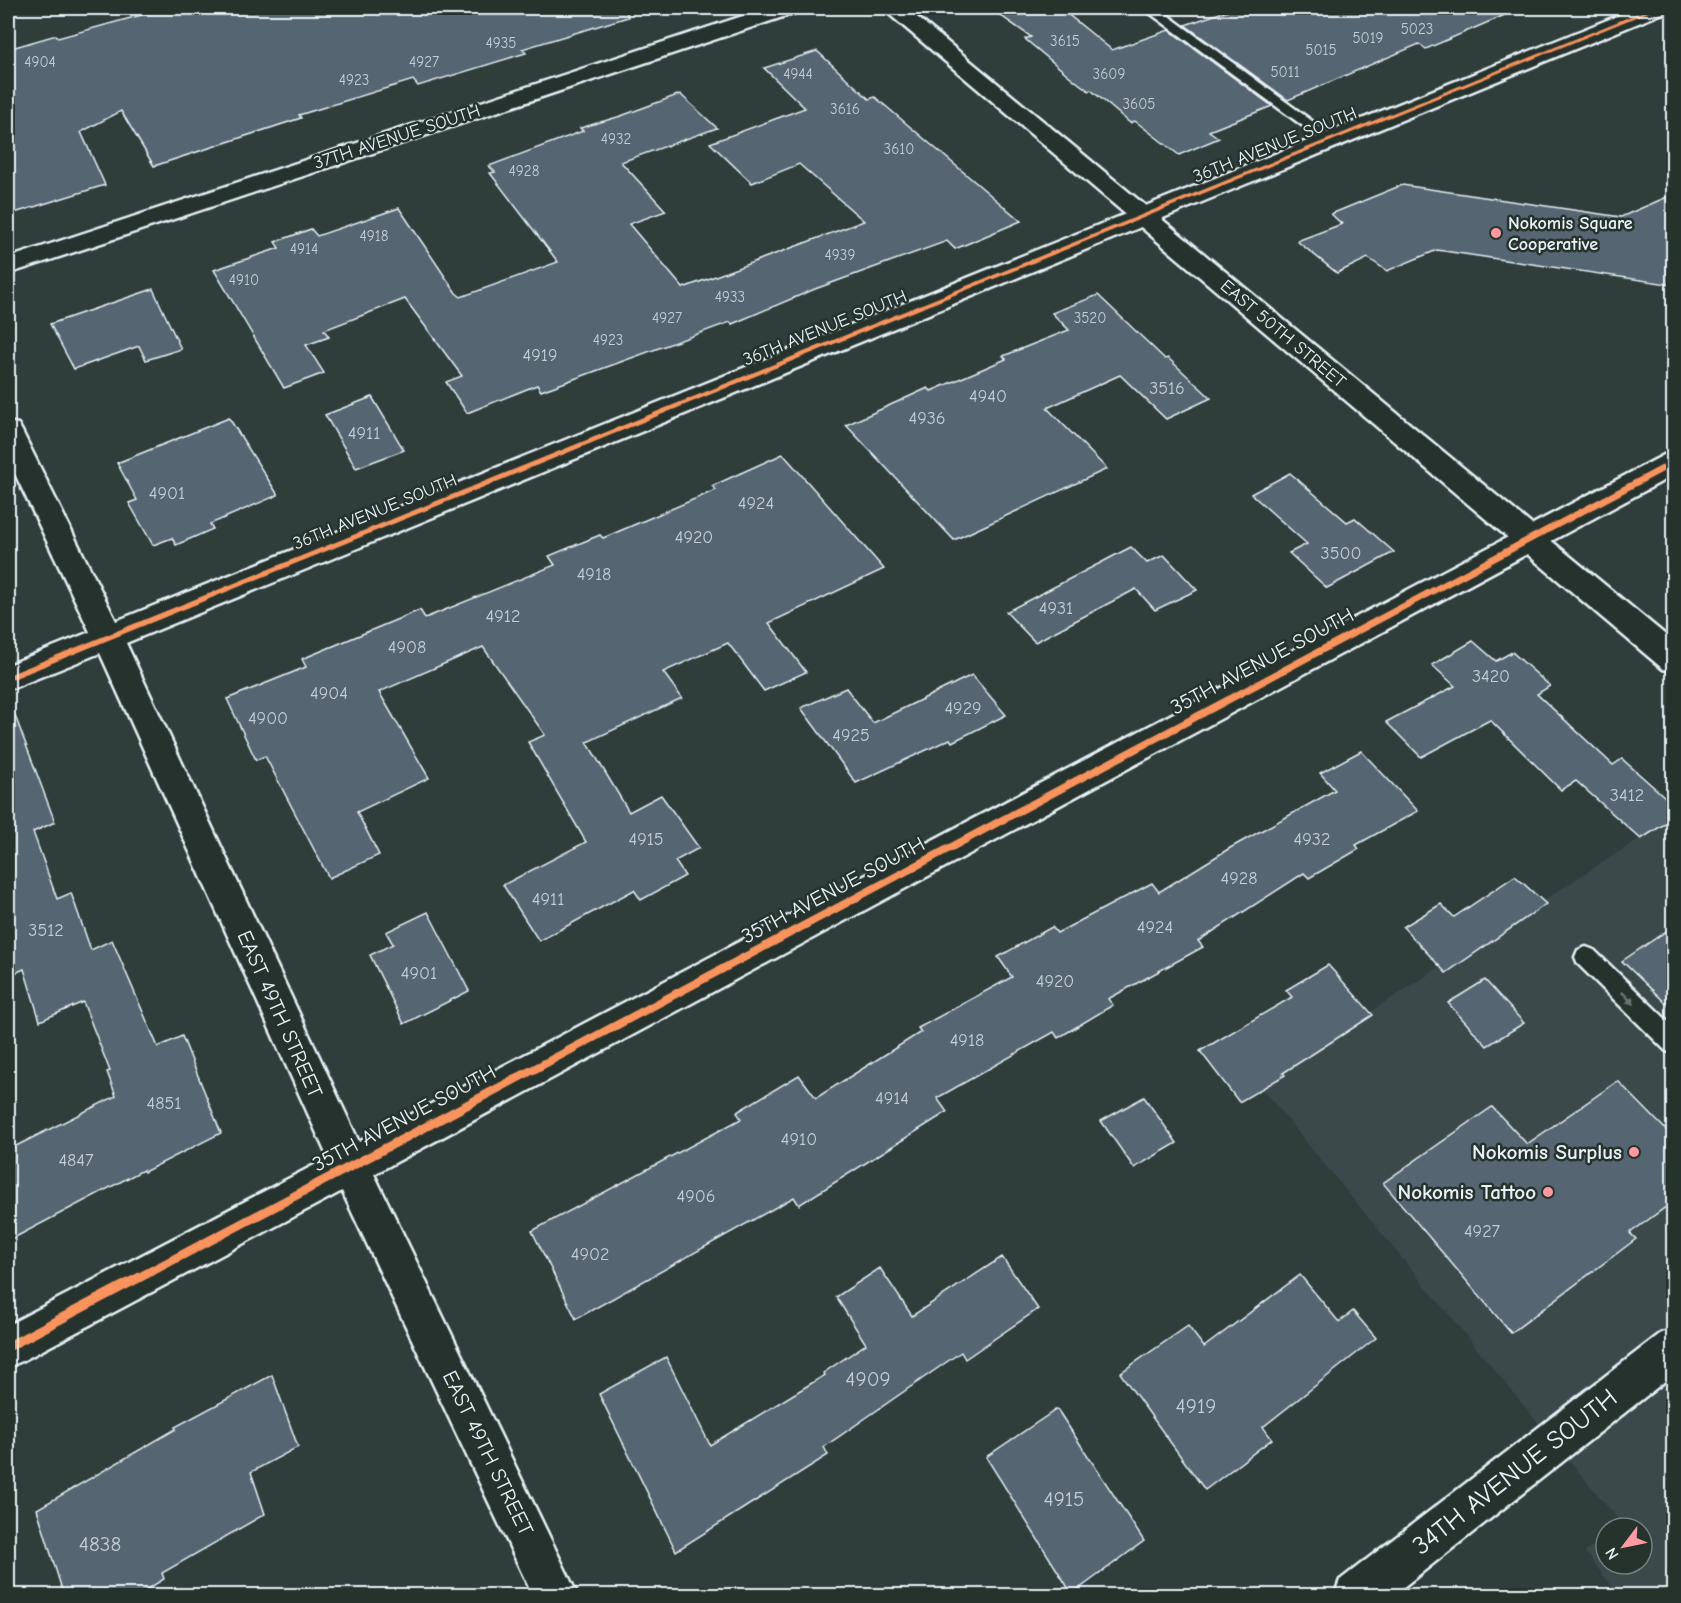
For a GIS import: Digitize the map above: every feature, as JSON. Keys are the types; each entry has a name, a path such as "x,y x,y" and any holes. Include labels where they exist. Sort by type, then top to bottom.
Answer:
{"street":[{"name":"37TH AVENUE SOUTH","path":"8,266 787,8"},
{"name":"EAST 50TH STREET","path":"892,8 1674,660"},
{"name":"36TH AVENUE SOUTH","path":"8,678 1655,8"},
{"name":"EAST 49TH STREET","path":"8,430 108,638 351,1167 556,1596"},
{"name":"35TH AVENUE SOUTH","path":"8,1347 351,1167 1674,462"},
{"name":"34TH AVENUE SOUTH","path":"1356,1596 1674,1348"}],"lane":[{"path":"1150,8 1330,140"},
{"path":"1586,957 1674,1044"}],"shaded area":[{"path":"1673,817 1673,1595 1619,1595 1604,1576 1654,1576 1654,1516 1615,1516 1258,1084"},
{"path":"1594,1545 1594,1563 1585,1552"}],"building":[{"path":"167,8 626,8 628,17 522,49 526,53 418,86 413,80 299,115 301,118 154,166 121,111 81,132 105,185 8,215 8,49 56,35 58,38"},
{"path":"990,8 1060,8 1112,50 1169,30 1272,106 1209,131 1219,138 1179,155 1135,121 1130,123 1091,90 1089,91 1073,79 1025,39 1031,37"},
{"path":"1235,8 1521,8 1426,49 1419,44 1288,100 1185,25"},
{"path":"817,51 869,99 875,97 1021,221 955,249 947,241 815,289 732,324 730,322 541,391 537,385 467,413 446,382 462,376 405,299 324,330 329,337 306,345 324,373 284,388 214,270 279,248 275,242 311,229 317,236 399,208 456,293 461,297 558,262 490,173 495,172 489,166 583,131 580,128 621,116 680,94 717,128 621,162 666,211 629,224 683,288 864,221 799,164 752,183 710,143 805,108 764,68"},
{"name":"Nokomis Square Cooperative","path":"1402,185 1621,217 1674,194 1674,285 1437,250 1387,271 1368,258 1337,273 1297,241 1342,224 1331,214"},
{"path":"153,289 181,349 146,360 139,346 74,369 50,324"},
{"path":"1098,295 1165,359 1168,358 1211,398 1166,419 1120,375 1047,408 1107,469 954,540 846,425 928,388 931,391 1006,359 1003,356 1069,330 1052,313"},
{"path":"372,397 404,450 356,468 325,415"},
{"path":"229,418 278,495 210,524 213,529 176,545 172,538 153,545 129,503 137,500 117,463"},
{"path":"783,454 884,569 769,623 806,672 764,691 728,643 663,672 682,698 587,742 629,812 661,795 699,848 675,861 685,876 641,900 634,890 539,941 503,885 586,842 528,742 545,735 483,647 379,692 429,778 357,812 379,855 329,878 265,756 256,760 227,699 306,667 302,659 420,610 425,618 555,565 549,556 600,535 603,538 716,490 712,486"},
{"path":"1290,473 1347,522 1355,518 1394,552 1327,588 1289,553 1307,544 1251,494"},
{"path":"1131,547 1147,563 1164,555 1197,590 1155,610 1136,589 1035,642 1006,612"},
{"path":"1473,641 1496,661 1512,652 1550,686 1537,694 1613,765 1622,759 1674,805 1674,818 1641,839 1576,781 1561,790 1490,720 1421,757 1386,722 1455,686 1432,665"},
{"path":"972,675 1006,715 952,742 950,739 856,783 801,708 846,688 873,723"},
{"path":"11,705 55,822 33,832 57,899 71,893 91,950 112,940 158,1047 182,1036 221,1133 144,1172 143,1170 8,1241 8,1150 116,1096 107,1072 110,1071 83,1002 40,1021 24,969 8,976 8,706"},
{"path":"1361,751 1418,811 1356,845 1359,849 1309,878 1304,873 1198,941 1203,947 1108,999 1113,1005 1058,1038 1054,1032 937,1098 947,1112 799,1205 794,1197 576,1319 532,1231 741,1119 737,1112 799,1075 816,1098 921,1032 918,1028 1012,977 998,957 1052,927 1057,933 1152,883 1159,892 1230,848 1335,790 1320,773"},
{"path":"1515,876 1546,904 1446,973 1403,927 1441,904 1454,917"},
{"path":"428,912 469,991 404,1024 370,955 393,944 386,932"},
{"path":"1674,926 1674,1011 1622,961"},
{"path":"1328,965 1373,1015 1283,1073 1285,1075 1239,1102 1200,1051 1292,997 1286,990"},
{"path":"1485,980 1524,1023 1487,1046 1448,1003"},
{"path":"1618,1081 1674,1138 1674,1201 1630,1233 1636,1239 1511,1333 1383,1183 1492,1107 1527,1144"},
{"path":"1144,1097 1177,1143 1134,1168 1101,1121"},
{"path":"1002,1257 1038,1309 965,1359 961,1352 824,1447 828,1455 676,1551 599,1394 666,1357 710,1445 825,1375 823,1373 866,1344 836,1297 880,1268 912,1316"},
{"path":"1300,1275 1339,1322 1353,1311 1376,1338 1263,1427 1272,1439 1205,1490 1120,1373 1188,1326 1204,1347"},
{"path":"272,1375 298,1447 251,1472 265,1514 162,1573 164,1579 136,1596 64,1596 37,1509 176,1429 175,1427"},
{"path":"1057,1409 1144,1541 1072,1594 986,1457"}],"cycle path":[{"path":"8,678 1655,8"},
{"path":"8,1347 1674,462"}],"place":[{"name":"Nokomis Square Cooperative","path":"1496,233"},
{"name":"Nokomis Surplus","path":"1634,1152"},
{"name":"Nokomis Tattoo","path":"1548,1192"}]}
